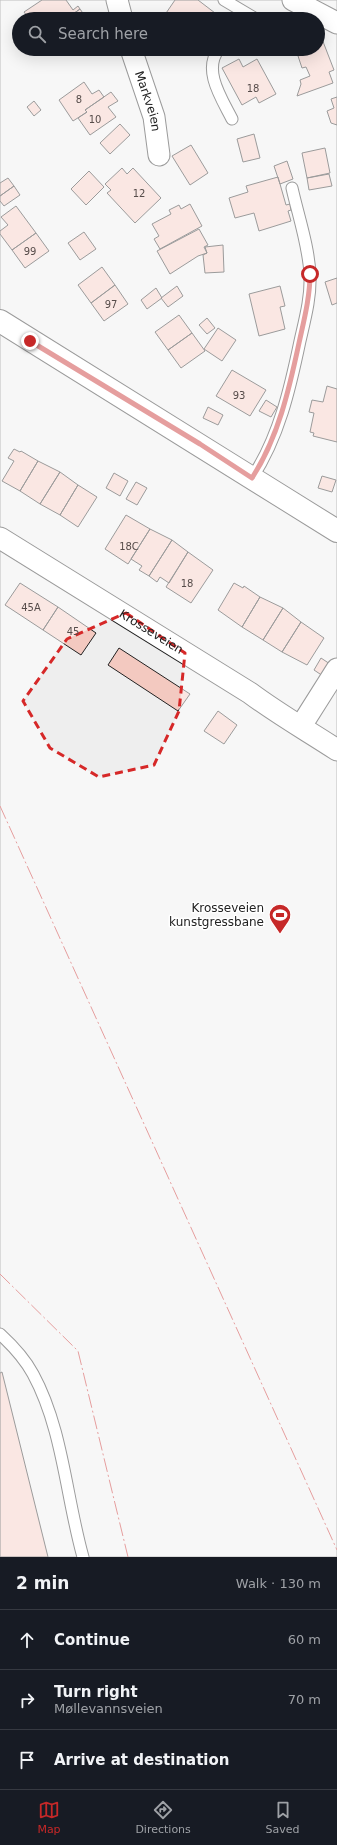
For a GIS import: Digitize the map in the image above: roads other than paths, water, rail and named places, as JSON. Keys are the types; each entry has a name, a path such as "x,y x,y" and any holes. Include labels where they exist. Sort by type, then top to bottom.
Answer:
{"main road":[{"path":"0,321 337,531"}],"street":[{"path":"116,0 120,12"},
{"path":"293,0 316,12"},
{"path":"325,17 337,23"},
{"name":"Markveien","path":"133,56 154,117 159,154"},
{"name":"Krosseveien","path":"0,538 337,750"},
{"path":"301,726 337,669"}],"lane":[{"path":"224,0 244,12"},
{"path":"325,24 337,23"},
{"path":"216,56 213,62 214,78 232,120"},
{"path":"252,478 268,451 284,409 307,307 310,284 309,264 292,188"},
{"path":"0,1334 12,1345 33,1372 50,1414 83,1557"}],"place":[{"name":"Krosseveien kunstgressbane","path":"280,934"}]}
